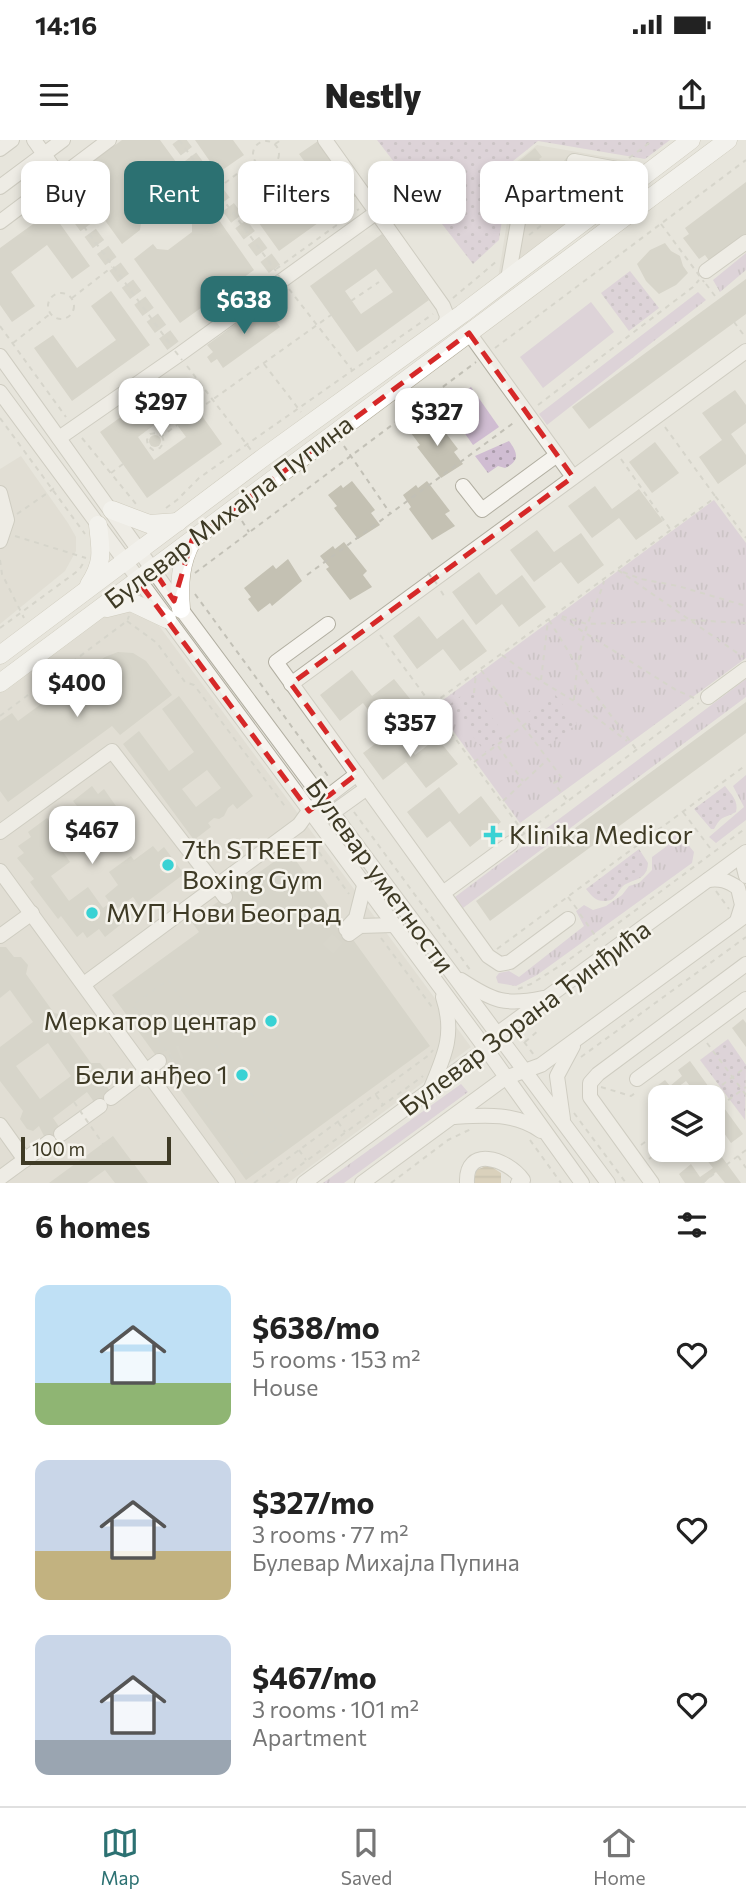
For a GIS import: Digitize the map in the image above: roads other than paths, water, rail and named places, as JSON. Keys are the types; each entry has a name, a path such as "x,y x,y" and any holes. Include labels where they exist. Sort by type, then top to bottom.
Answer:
{"main road":[{"name":"Булевар Михајла Пупина","path":"648,172 691,140"},
{"name":"Булевар Михајла Пупина","path":"0,684 728,140"},
{"name":"Булевар Михајла Пупина","path":"0,655 580,224"},
{"path":"112,510 149,524 178,522"},
{"path":"84,593 101,561 92,530"},
{"path":"97,611 131,602 174,614 184,555 192,540"}],"street":[{"path":"0,149 12,140"},
{"path":"34,140 49,161"},
{"path":"0,187 63,140"},
{"path":"81,161 109,140"},
{"path":"325,140 368,200"},
{"path":"0,222 21,206"},
{"path":"59,438 180,354 368,211"},
{"path":"385,224 443,306 447,316 445,326"},
{"path":"508,279 518,224"},
{"path":"705,277 746,242"},
{"path":"443,306 449,311 462,314"},
{"path":"469,333 573,477"},
{"name":"Булевар уметности","path":"0,356 141,550 174,614 318,824 582,1183"},
{"path":"291,684 657,416 743,358"},
{"name":"Булевар уметности","path":"0,392 65,480 92,530 174,614 324,799 608,1183"},
{"path":"463,486 482,510 557,455"},
{"path":"0,493 4,525"},
{"name":"Булевар уметности","path":"328,624 276,662 488,956 500,964 510,962 568,919"},
{"path":"708,697 746,669"},
{"path":"0,832 112,751 223,889"},
{"path":"84,984 223,889 299,824 309,811 357,774"},
{"path":"299,824 318,824 367,788"},
{"path":"443,893 511,843"},
{"path":"746,854 746,876"},
{"name":"Булевар Зорана Ђинђића","path":"304,1183 486,1049 497,1034 746,854"},
{"path":"0,871 228,1183"},
{"path":"708,880 727,881 738,888 743,905 741,918"},
{"path":"364,886 356,918 347,932 360,926 393,925"},
{"path":"0,936 32,913"},
{"name":"Булевар Зорана Ђинђића","path":"362,1183 505,1078 541,1065 741,918"},
{"path":"652,1183 590,1097 590,1083 598,1074 746,964"},
{"path":"453,975 500,1001 519,1002 548,997"},
{"path":"429,1091 442,1064 450,1031 441,989"},
{"path":"637,1079 746,999"},
{"path":"564,1124 557,1076 565,1058 581,1036"},
{"path":"0,1178 147,1072 163,1072 162,1065"},
{"path":"452,1117 503,1116 529,1123 547,1136"},
{"path":"0,1125 25,1160"},
{"path":"467,1183 470,1167 476,1162 491,1159 513,1168 523,1180 518,1183"}],"tunnel":[{"path":"178,140 282,279"},
{"path":"84,224 179,354"},
{"path":"225,897 239,909"},
{"path":"328,949 346,929"},
{"path":"159,1061 181,1052"}],"place":[{"name":"Klinika Medicor","path":"493,835"},
{"name":"7th STREET Boxing Gym","path":"168,865"},
{"name":"МУП Нови Београд","path":"92,913"},
{"name":"Меркатор центар","path":"271,1021"},
{"name":"Бели анђео 1","path":"242,1075"}]}
